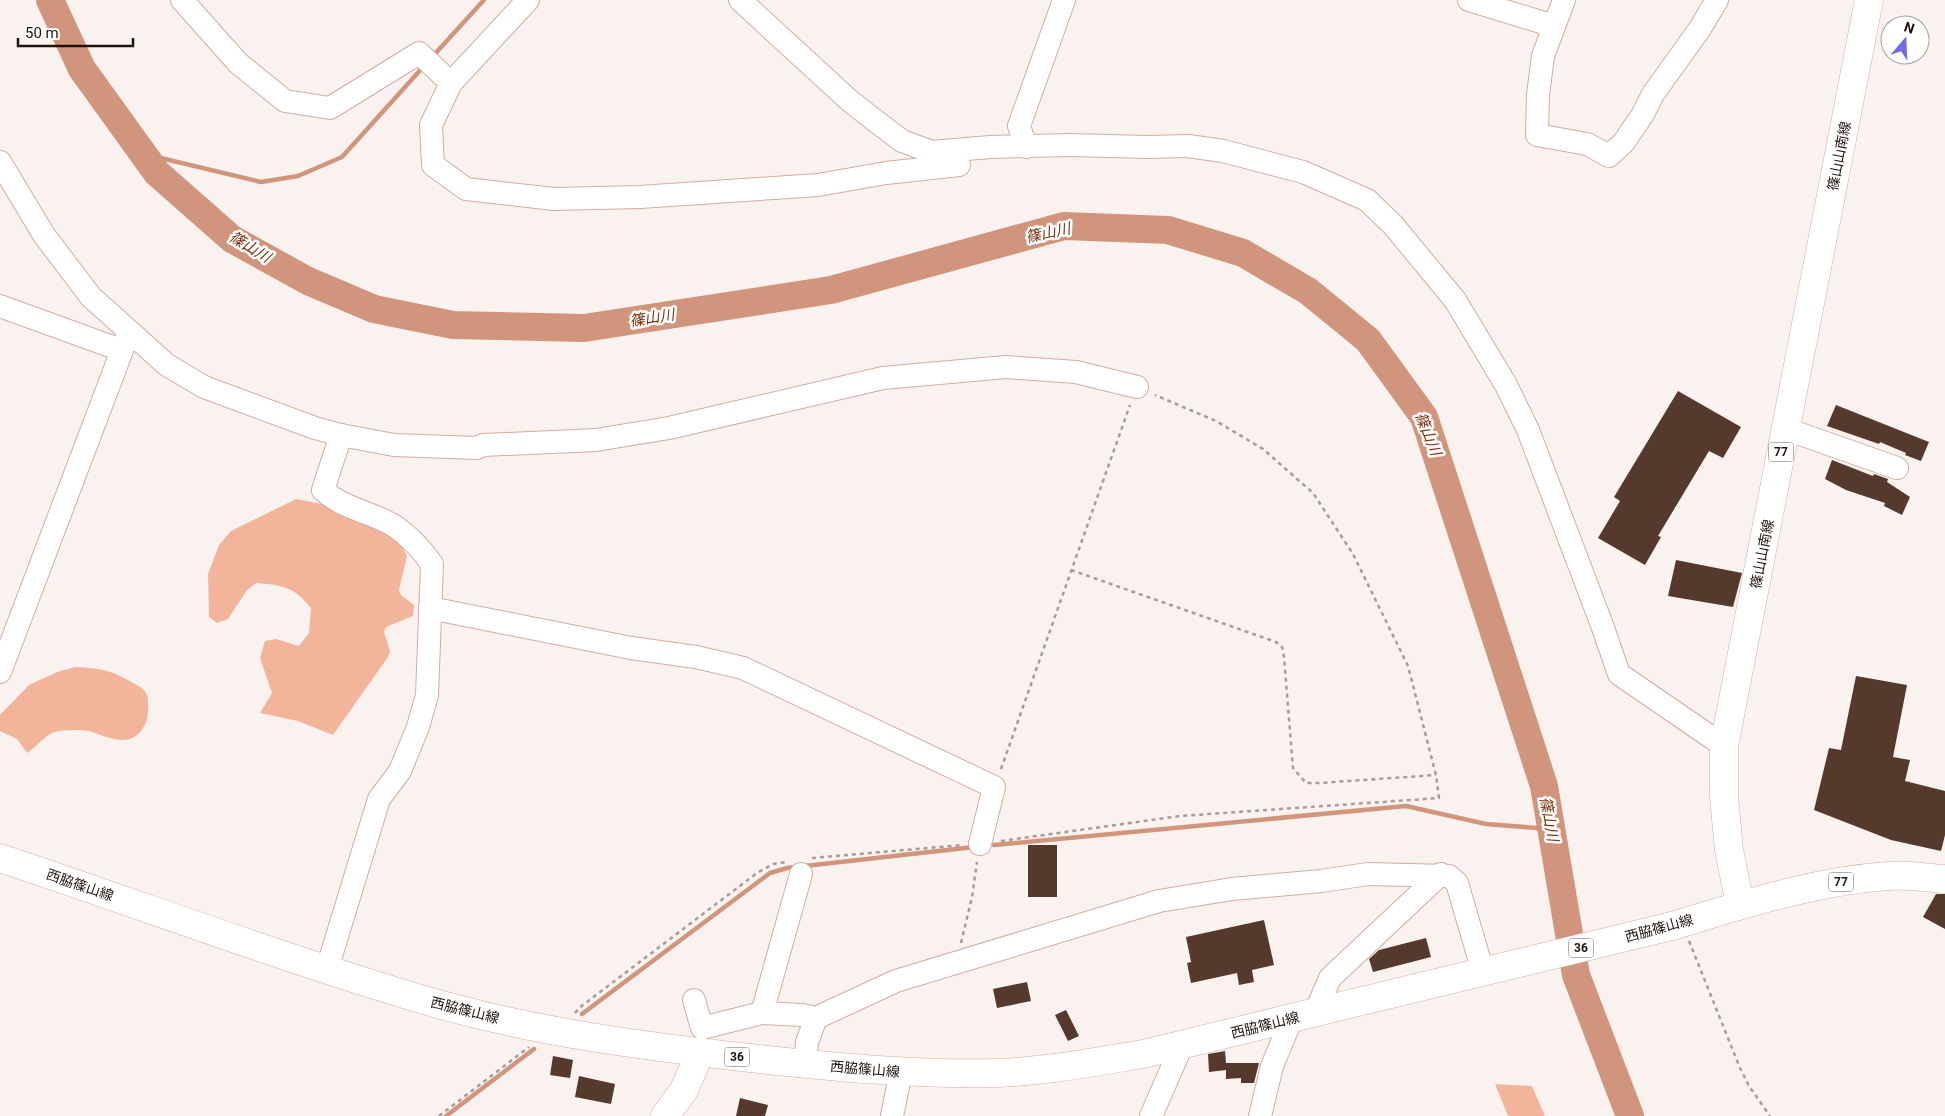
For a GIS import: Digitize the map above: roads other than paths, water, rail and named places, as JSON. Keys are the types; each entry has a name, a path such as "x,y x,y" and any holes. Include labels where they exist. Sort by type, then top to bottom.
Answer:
{"main road":[{"name":"篠山山南線","path":"1740,905 1728,850 1724,797 1724,746 1869,0"},
{"name":"西脇篠山線","path":"0,858 274,953 433,1002 562,1032 700,1053 901,1072 1000,1073 1066,1067 1143,1054 1677,925 1740,905"},
{"name":"77","path":"1740,905 1832,883 1889,876 1945,879"},
{"path":"665,1116 684,1090 700,1053"}],"street":[{"path":"182,0 238,63 285,101 330,108 419,53 451,83"},
{"path":"528,0 451,83 431,125 433,165 466,189 544,198 640,197 818,185 886,173 1006,159 1026,147"},
{"path":"740,0 850,101 902,141 932,152 990,147 1070,145 1188,146 1223,151 1303,172 1366,200 1393,225 1455,300 1506,385 1532,440 1619,674 1724,746"},
{"path":"1026,147 1019,126 1064,0"},
{"path":"1469,0 1554,26"},
{"path":"1564,0 1543,56 1538,95 1537,135 1587,144 1610,156 1624,142 1634,128 1653,94 1717,0"},
{"path":"0,162 44,235 125,341"},
{"path":"0,306 125,341 204,387 315,428 394,445 477,448 484,445 596,440 678,426 882,378 1006,367 1076,372 1137,387"},
{"path":"0,672 125,341"},
{"path":"1786,428 1897,468"},
{"path":"327,969 379,799 400,772 418,727 427,694 432,564 422,549 396,527 332,499 323,490 341,435"},
{"path":"430,608 631,648 696,657 743,668 994,787 980,844"},
{"path":"762,1013 799,865"},
{"path":"694,1000 702,1028 762,1013 802,1015 816,1018 896,981 956,961 1158,901 1232,889 1368,874 1441,874 1449,876 1457,883 1487,971"},
{"path":"1260,1116 1272,1066 1330,978 1441,874"},
{"path":"805,1064 807,1042 816,1018"},
{"path":"1152,1116 1182,1045"},
{"path":"892,1116 901,1072"}],"waterway":[{"name":"篠山川","path":"50,0 82,69 157,173 232,239 308,281 374,309 453,325 584,328 831,290 1064,226 1168,230 1243,253 1308,291 1368,340 1424,417 1544,786 1576,975 1630,1116"},
{"path":"433,56 484,0"},
{"path":"144,154 261,182 298,176 342,157 424,66"},
{"path":"994,845 1406,806 1486,824 1550,829"},
{"path":"582,1014 770,873 787,868 974,847"},
{"path":"446,1116 534,1049"}]}
